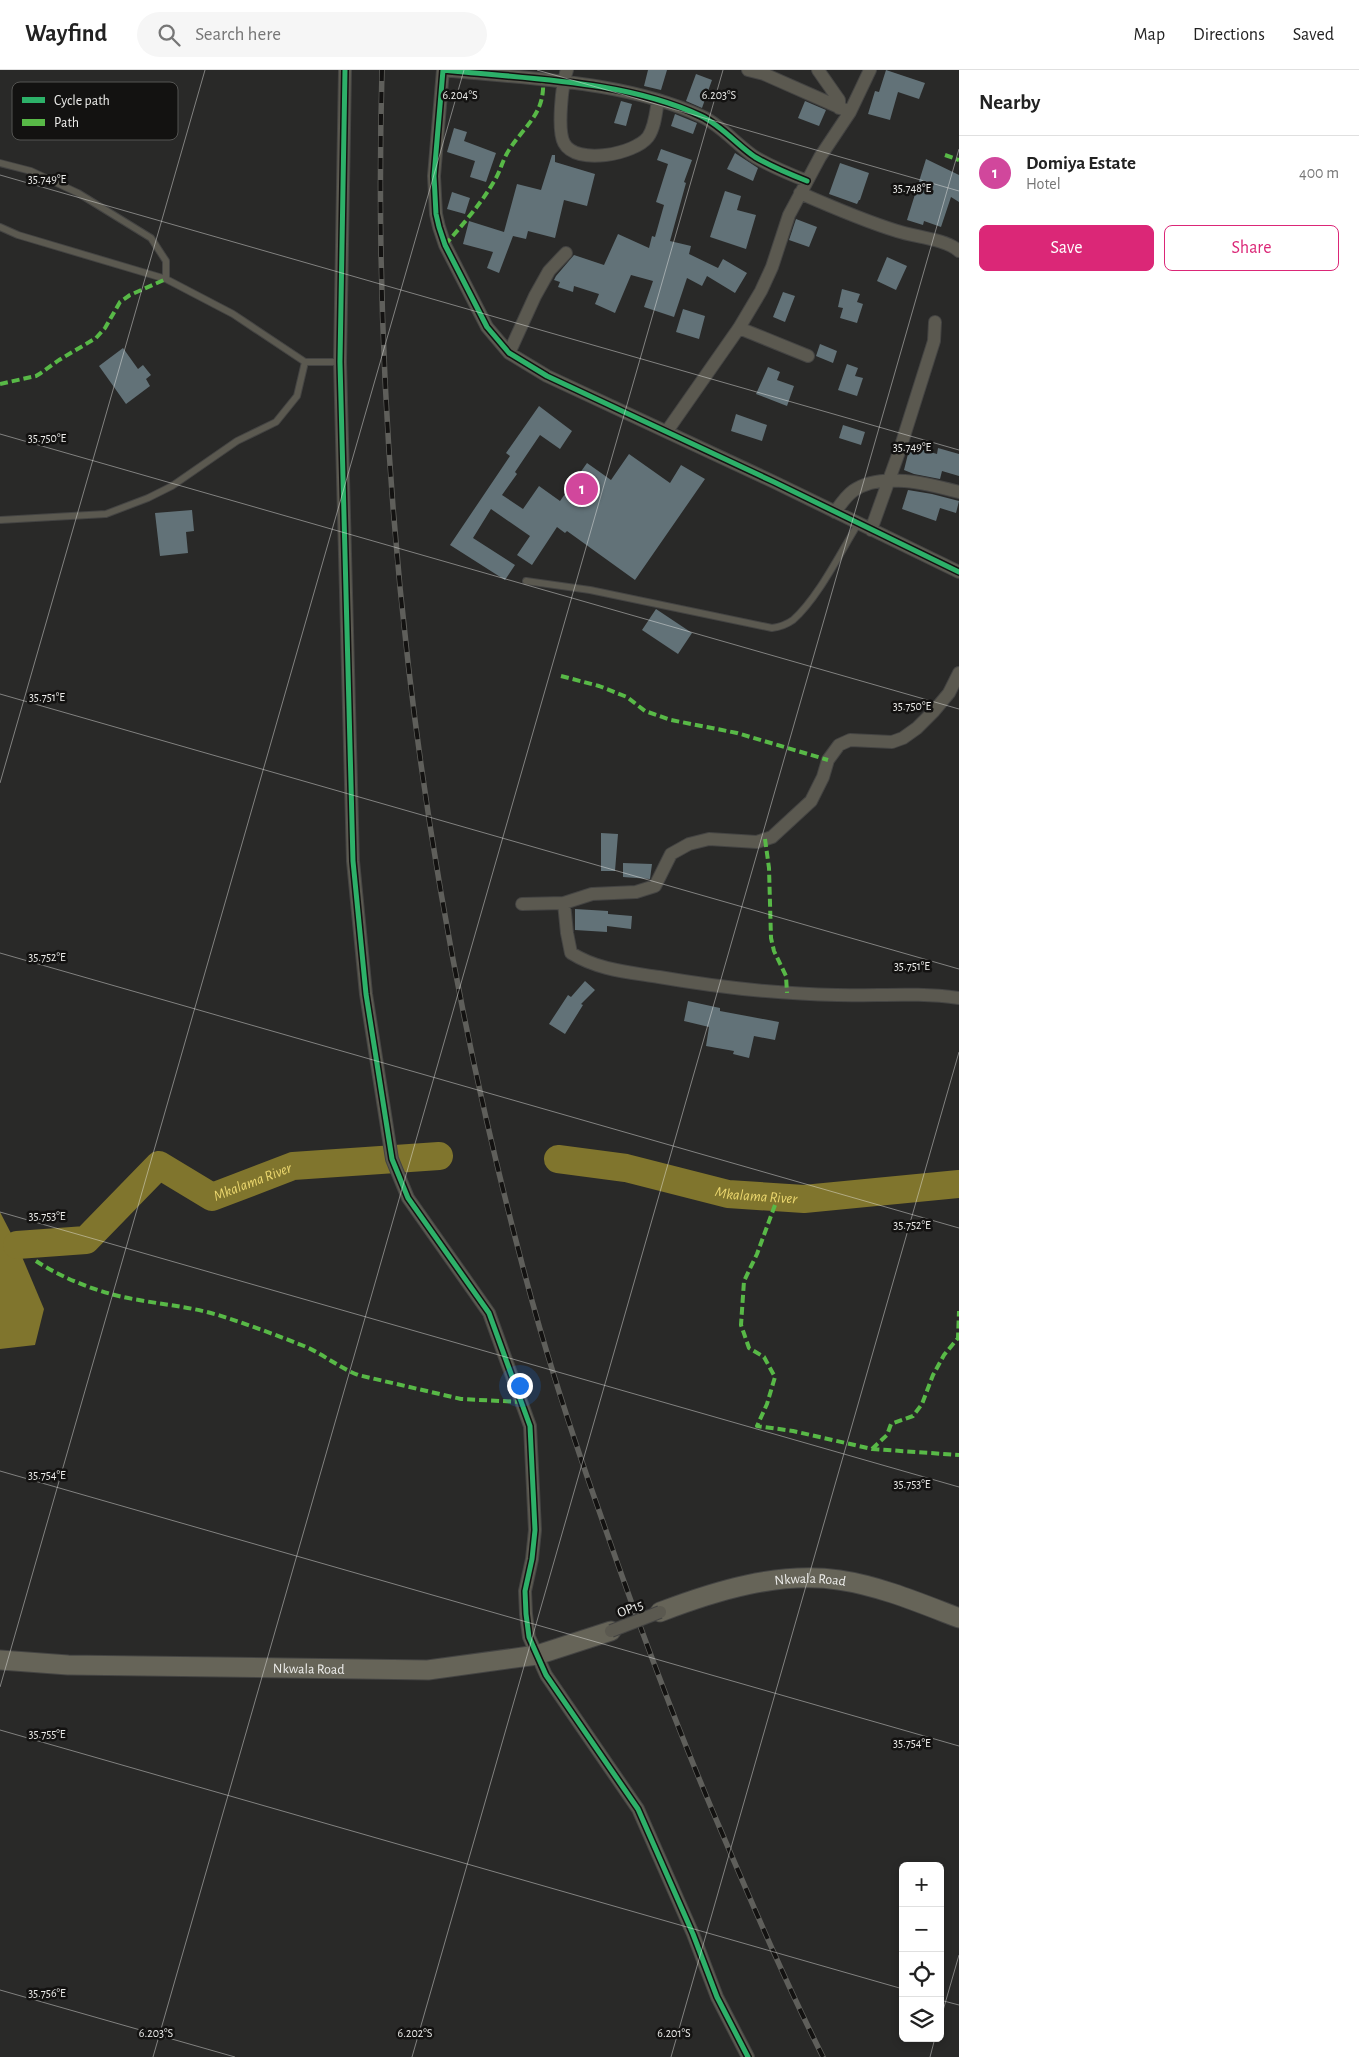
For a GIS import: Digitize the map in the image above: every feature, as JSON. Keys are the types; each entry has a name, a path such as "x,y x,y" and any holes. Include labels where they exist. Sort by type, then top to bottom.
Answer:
{"street":[{"path":"345,70 340,362 353,861 366,994 392,1159 408,1198 489,1312 530,1426 535,1530 526,1591 526,1614 529,1637 536,1655 546,1675 638,1809 694,1934 717,1997 748,2057"},
{"path":"807,181 777,169 755,156 703,116 665,101 565,76 443,70 434,176 436,214 439,228 445,245 487,327 510,354 547,376 667,431 959,572"},
{"path":"748,70 764,74 845,110"},
{"path":"818,70 845,110"},
{"path":"667,431 739,328 767,279 789,216 845,110 870,70"},
{"path":"565,76 561,125 564,143 570,150 581,154 606,156 619,154 640,145 649,136 658,100"},
{"path":"800,194 896,231 942,242 959,250"},
{"path":"510,354 535,296 549,271 566,253"},
{"path":"871,530 934,341 935,322"},
{"path":"739,328 808,356"},
{"path":"835,512 853,490 889,479 933,485 959,492"},
{"path":"522,904 564,903 592,894 636,892 655,886 671,854 689,844 709,839 757,842 772,837 811,801 823,777 828,760 839,745 850,740 892,742 903,738 917,728 934,711 949,693 959,673"},
{"path":"564,903 566,933 571,953 587,963 609,969 705,985 808,994 909,994 959,998"},
{"name":"Nkwala Road","path":"660,1612 725,1590 761,1583 806,1578 839,1580 894,1593 959,1618"},
{"name":"OP15","path":"611,1631 660,1612"},
{"name":"Nkwala Road","path":"0,1660 68,1665 428,1670 536,1655 611,1631"}],"lane":[{"path":"0,163 31,172 78,193 151,238 166,261 166,279"},
{"path":"0,227 18,235 166,279 233,314 305,362 340,362"},
{"path":"0,520 106,514 164,490 237,441 276,422 297,396 305,362"},
{"path":"526,581 590,590 772,628 784,626 812,598 858,524"}],"shaded area":[{"path":"0,1212 17,1245 44,1309 35,1345 0,1349"}],"building":[{"path":"648,70 667,70 661,90 644,86"},
{"path":"886,70 925,83 919,99 898,92 890,120 868,114 875,91 879,92"},
{"path":"696,74 712,80 702,108 686,101"},
{"path":"621,101 632,104 626,126 614,123"},
{"path":"805,101 826,110 819,126 798,118"},
{"path":"675,114 697,123 693,134 671,126"},
{"path":"454,128 467,132 464,141 496,153 486,182 470,177 475,161 447,152"},
{"path":"661,149 692,160 684,182 686,183 670,241 691,246 689,254 718,268 723,259 747,273 735,293 707,276 702,286 687,278 674,317 644,307 653,281 631,275 615,313 595,304 599,294 574,286 573,292 558,287 560,282 554,280 556,276 574,255 604,265 618,234 649,248 652,236 655,237 664,205 656,202 668,164 657,160"},
{"path":"735,153 758,168 753,181 727,169"},
{"path":"552,155 555,155 555,162 595,174 587,206 564,200 555,238 528,231 526,239 513,236 499,273 487,268 493,252 463,244 469,221 504,232 517,184 541,190"},
{"path":"926,159 959,175 959,202 951,197 941,227 924,221 923,225 907,220"},
{"path":"840,163 869,173 857,204 829,194"},
{"path":"725,191 741,196 737,210 756,215 746,249 710,237"},
{"path":"452,192 470,198 465,214 447,209"},
{"path":"796,219 817,227 809,247 789,240"},
{"path":"887,257 907,266 896,290 877,281"},
{"path":"842,289 860,294 857,302 863,304 857,323 840,318 843,308 838,307"},
{"path":"783,292 795,296 785,322 773,317"},
{"path":"683,309 705,316 699,339 676,332"},
{"path":"820,344 837,351 833,363 816,356"},
{"path":"123,348 138,369 143,365 151,375 146,379 150,386 126,404 99,366"},
{"path":"847,364 858,368 855,376 863,378 857,396 838,390"},
{"path":"768,367 780,372 777,380 794,386 787,406 756,394"},
{"path":"539,406 572,431 560,449 540,435 515,472 517,474 502,495 523,509 539,486 560,501 587,463 611,480 629,454 670,483 681,465 705,479 635,580 567,531 565,533 557,527 532,565 517,555 530,536 491,509 473,538 515,565 505,580 450,545 510,456 506,453"},
{"path":"736,414 767,425 762,441 731,431"},
{"path":"843,425 865,432 861,445 839,438"},
{"path":"910,446 937,454 938,448 959,454 959,476 942,471 940,479 904,470"},
{"path":"908,490 959,501 956,513 940,508 936,521 902,509"},
{"path":"192,510 194,531 186,532 188,553 160,556 155,513"},
{"path":"656,609 692,633 678,654 642,630"},
{"path":"601,833 618,834 615,871 601,871"},
{"path":"623,863 652,864 650,879 623,877"},
{"path":"575,909 608,911 608,914 632,916 631,929 607,926 607,932 575,930"},
{"path":"585,981 595,990 581,1004 583,1005 565,1034 549,1024 568,995 571,997"},
{"path":"688,1001 720,1008 720,1011 779,1022 775,1040 754,1036 749,1058 733,1054 734,1051 706,1046 709,1027 684,1021"}],"waterway":[{"name":"Mkalama River","path":"17,1245 86,1240 159,1165 212,1197 293,1166 439,1156"},
{"name":"Mkalama River","path":"558,1159 626,1168 728,1194 804,1199 959,1184"}],"railway":[{"path":"382,70 381,220 385,369 394,519 409,668 429,816 454,964 484,1111 520,1256 548,1357 580,1456 629,1595 713,1812 780,1966 823,2057"}],"marked path":[{"path":"445,245 485,196 509,150 533,119 541,102 543,81"},
{"path":"945,155 959,160"},
{"path":"0,384 36,376 41,373 96,338 105,328 120,302 130,295 166,279"},
{"path":"561,676 599,686 627,697 645,711 671,720 737,733 828,760"},
{"path":"765,839 769,868 771,938 774,951 786,976 787,993"},
{"path":"775,1205 757,1254 744,1281 741,1325 749,1348 764,1357 775,1377 767,1404 757,1426 793,1431 872,1449 959,1455"},
{"path":"36,1261 72,1280 126,1298 188,1308 229,1318 304,1346 358,1375 461,1399 521,1402"},
{"path":"872,1449 887,1435 891,1424 913,1416 922,1404 933,1375 944,1355 958,1338 959,1311"}],"cycle path":[{"path":"345,70 340,362 353,861 366,994 392,1159 408,1198 489,1313 530,1426 535,1530 532,1559 525,1591 529,1637 546,1675 638,1809 693,1934 717,1997 748,2057"},
{"path":"807,181 761,161 708,120 671,104 640,95 575,83 443,70 434,176 436,214 439,227 445,245 487,327 509,353 547,376 774,482 959,572"}],"place":[{"name":"Domiya Estate","path":"582,489"}]}
